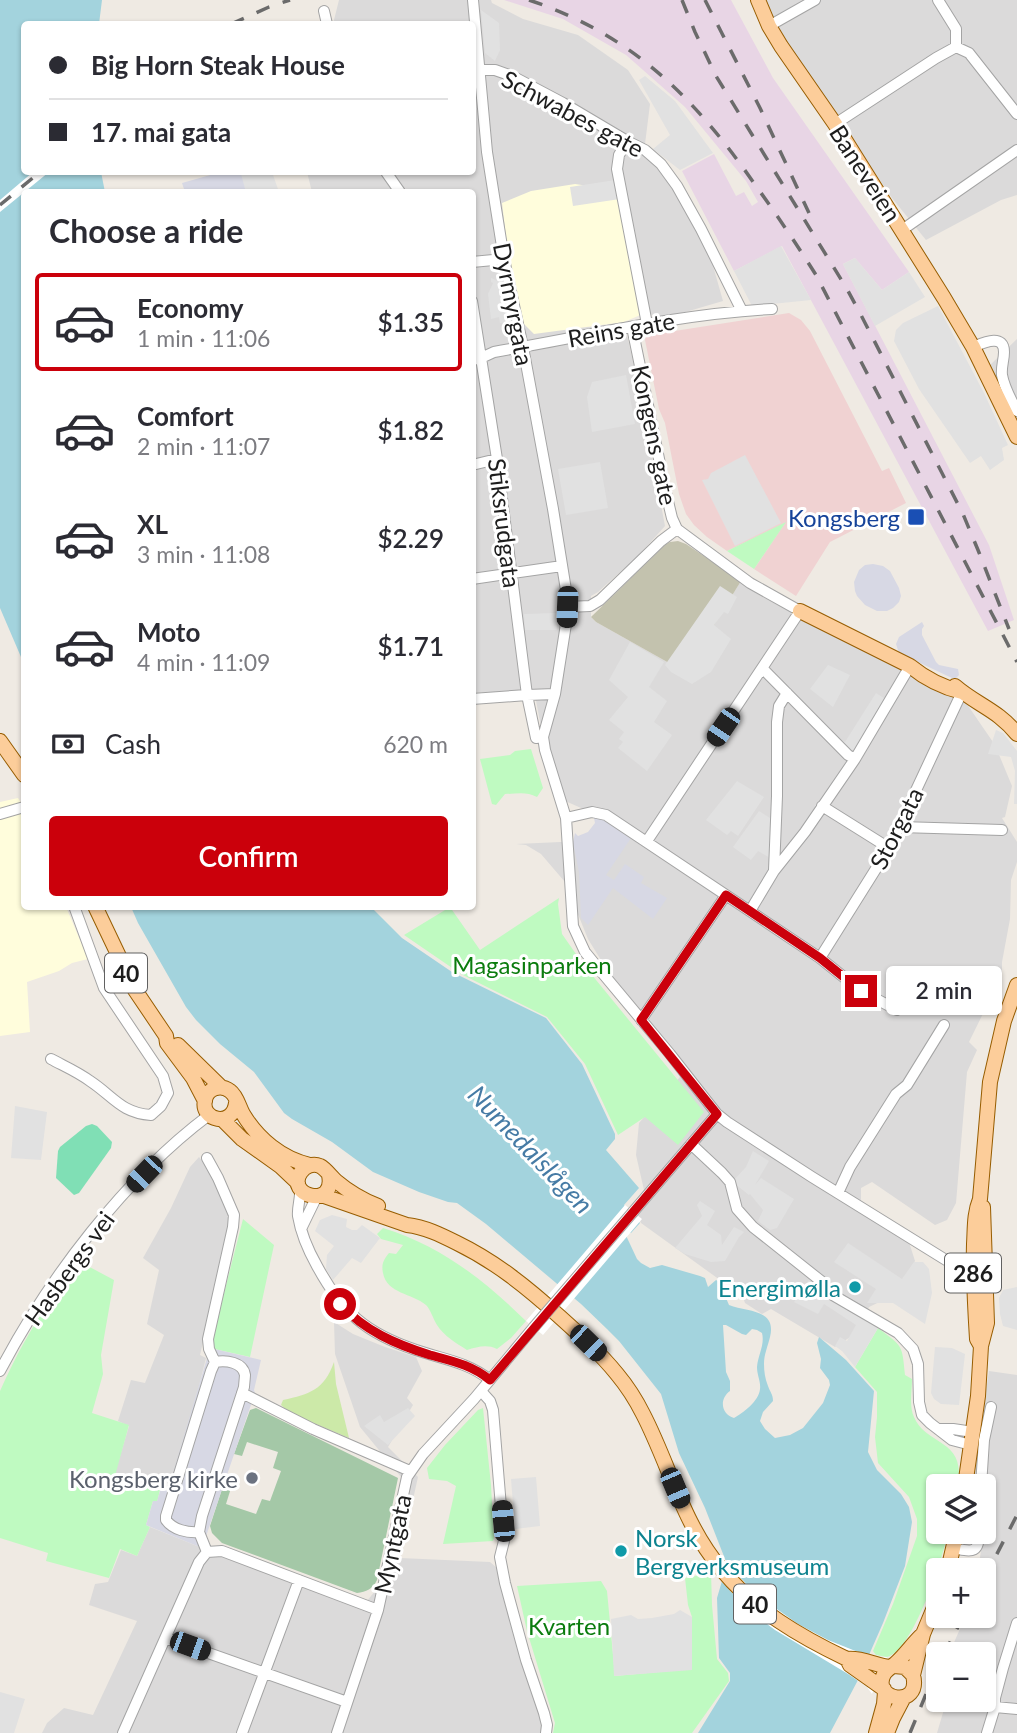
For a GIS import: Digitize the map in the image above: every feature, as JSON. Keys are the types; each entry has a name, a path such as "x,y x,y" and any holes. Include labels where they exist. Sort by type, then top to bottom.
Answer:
{"main road":[{"name":"Baneveien","path":"758,0 781,47 835,124 973,347 1017,437"},
{"path":"800,611 910,666 943,688 962,692 1005,719 1017,734"},
{"path":"0,741 21,771"},
{"name":"40","path":"97,910 135,990 212,1112 242,1139 280,1166 308,1196 319,1196 445,1237 482,1256 519,1281 617,1373 644,1416 699,1538 731,1581 762,1610 804,1638 847,1659 854,1658 889,1667 905,1667 913,1675"},
{"name":"286","path":"981,1346 977,1339 973,1266 976,1209 980,1199 990,1082 1004,1021 1016,990"},
{"name":"40","path":"166,1036 221,1087 232,1092 252,1129 261,1138 282,1153 319,1166 359,1197 409,1219 420,1227"},
{"path":"221,1087 210,1091 212,1112 231,1116 236,1103"},
{"path":"299,1186 300,1172 310,1165"},
{"path":"319,1196 325,1193 330,1184 329,1175"},
{"name":"286","path":"967,1474 981,1346 987,1322 984,1210 980,1199"},
{"path":"951,1558 954,1544"},
{"path":"887,1733 898,1706 914,1688 913,1675 926,1627"},
{"path":"876,1733 884,1704 883,1677 889,1667 923,1634"},
{"name":"40","path":"847,1659 850,1665 894,1698 904,1697"}],"street":[{"name":"Dyrmyrgata","path":"473,0 475,21"},
{"path":"769,26 815,0"},
{"path":"937,0 956,29 956,47"},
{"path":"324,11 326,21"},
{"name":"Dyrmyrgata","path":"476,26 487,152 504,258 523,347 562,566 567,607 555,694 543,737"},
{"path":"956,47 969,53 1017,114"},
{"path":"835,124 956,47"},
{"name":"Schwabes gate","path":"481,70 495,70 512,76 645,150 661,164 701,229 742,311"},
{"path":"627,141 619,155 617,169 647,324"},
{"path":"902,230 1017,150"},
{"path":"476,262 504,258"},
{"name":"Reins gate","path":"477,359 494,352 591,333 772,309"},
{"name":"Kongens gate","path":"567,607 590,606 600,600 677,529 666,493 632,327"},
{"path":"973,347 992,340 1003,347 1004,385 1017,411"},
{"name":"Stiksrudgata","path":"477,359 497,460 527,695 536,738 543,737"},
{"path":"476,464 497,460"},
{"path":"647,841 800,611 750,583 677,529"},
{"path":"476,578 562,566"},
{"path":"750,911 774,870 806,832 855,758 910,666"},
{"path":"762,667 848,755 855,758"},
{"name":"Storgata","path":"820,958 889,848 962,692"},
{"path":"774,870 777,722 779,705 788,693"},
{"path":"476,699 555,694"},
{"path":"543,737 566,818 573,926 585,952 606,979 717,1114 727,1122 954,1265 973,1266"},
{"path":"822,806 889,848"},
{"path":"0,814 21,808"},
{"path":"566,818 592,812 606,815 820,958 861,991 897,1010"},
{"path":"900,827 1002,830"},
{"path":"641,1020 726,895"},
{"path":"51,1059 90,1080 137,1114 151,1115 161,1106 168,1093 163,1076 104,988 75,910"},
{"path":"838,1193 850,1167 897,1094 907,1085 944,1025"},
{"name":"Hasbergs vei","path":"0,1371 47,1292 93,1230 144,1174 212,1112"},
{"path":"299,1186 301,1199 298,1215 309,1251 335,1297 348,1312 386,1339 466,1365 490,1380 717,1114"},
{"path":"691,1144 723,1172 730,1182 737,1209 753,1227 821,1281 831,1294 898,1333 913,1349 918,1364 920,1409 925,1419 938,1429 953,1429 972,1439"},
{"path":"199,1532 183,1531 170,1525 166,1516 215,1362 208,1339 234,1215 207,1158"},
{"path":"301,1229 319,1196"},
{"path":"207,1552 199,1532 202,1516 242,1393 245,1376 236,1363 222,1360 215,1362"},
{"name":"Myntgata","path":"337,1733 378,1610 404,1485 410,1471 490,1380"},
{"path":"481,1391 490,1401 493,1410 504,1541 500,1557 526,1660 544,1713 546,1733"},
{"path":"242,1393 313,1429 410,1471"},
{"path":"982,1474 984,1440 991,1407"},
{"path":"953,1548 974,1550 978,1544"},
{"path":"126,1732 199,1562 207,1552 222,1551 378,1610"},
{"path":"242,1733 299,1580"},
{"path":"996,1695 1017,1623"},
{"path":"166,1638 347,1702"},
{"path":"996,1707 1017,1709"},
{"path":"987,1733 993,1712"}],"shaded area":[{"path":"339,0 491,0 523,19 578,35 628,70 650,104 645,144 684,192 708,248 723,301 665,318 645,313 581,328 624,322 665,526 638,556 591,596 591,617 685,672 741,581 758,594 804,619 960,694 995,745 1012,786 1005,817 1002,818 1017,842 1017,862 1011,880 1010,919 1002,975 969,1042 977,1050 967,1072 956,1203 947,1220 935,1225 872,1182 861,1188 861,1202 908,1239 915,1261 892,1296 869,1307 858,1332 835,1347 771,1309 762,1314 745,1303 740,1289 720,1280 641,1223 633,1207 644,1190 636,1155 639,1123 680,1077 662,1038 620,991 588,939 565,882 541,854 526,845 516,844 605,840 642,835 554,796 534,690 476,693 476,189 311,189 308,175 476,175 476,21 334,21"},
{"path":"504,0 731,0 773,78 909,272 882,290 855,258 843,264 989,545 1014,620 988,631 782,246 734,271 682,171 714,154 736,196 744,192 752,206 758,202 746,181 685,107 626,55 563,19"},
{"path":"764,0 1017,0 1017,195 1001,200 926,240 892,198 784,41"},
{"path":"481,10 499,23 500,50 495,61 485,53"},
{"path":"645,76 675,101 713,153 680,170 653,149 670,135 639,80"},
{"path":"210,175 241,175 245,189 184,189 182,183"},
{"path":"240,175 273,175 278,189 245,189"},
{"path":"622,179 620,199 573,206 570,187"},
{"path":"575,184 622,191 645,313 624,322 534,334 523,323 509,263 502,203 531,191"},
{"path":"781,246 811,300 752,306 734,271"},
{"path":"855,258 882,290 909,272 925,297 875,326 843,264"},
{"path":"491,278 502,283 510,322 500,323 499,317 491,319 488,294 493,283"},
{"path":"938,306 1008,445 1002,448 1004,460 990,470 981,456 970,463 919,389 894,341 896,330 903,323"},
{"path":"789,313 801,320 810,331 882,471 889,468 906,503 830,542 796,596 754,569 785,523 727,551 707,537 686,514 679,494 645,340 649,335"},
{"path":"1017,339 1017,420 989,366"},
{"path":"626,375 635,424 592,432 587,397 592,382"},
{"path":"745,455 781,523 735,546 702,480 708,479 711,473"},
{"path":"600,462 608,508 566,515 558,469"},
{"path":"678,541 741,581 685,672 591,617 666,544"},
{"path":"873,564 890,571 899,588 899,602 887,611 877,611 865,605 855,591 854,582 859,570 865,565"},
{"path":"720,586 737,597 728,614 724,612 714,625 731,639 711,672 692,684 671,672 665,665"},
{"path":"556,613 557,630 525,630 524,614"},
{"path":"922,622 922,635 936,662 958,669 959,675 956,678 899,653 896,644 899,637"},
{"path":"630,642 664,662 649,687 667,701 654,722 672,735 647,771 618,748 623,742 619,739 624,732 609,720 628,697 609,680"},
{"path":"828,665 850,675 833,707 810,689"},
{"path":"876,693 890,702 857,755 848,755 837,738 845,742"},
{"path":"996,730 1003,733 1017,751 1017,804 1014,804 1015,771 1011,757 988,754"},
{"path":"737,781 764,797 738,836 731,831 727,835 706,820"},
{"path":"18,798 21,802 21,910 67,910 88,959 27,982 30,1032 0,1036 0,802"},
{"path":"759,811 770,818 770,858 758,851 751,860 733,847"},
{"path":"594,818 602,819 631,838 606,875 614,880 625,864 644,877 641,883 667,898 653,919 613,888 588,925 581,918 579,872 573,842 575,833 578,836 588,832 595,823"},
{"path":"15,1106 47,1112 41,1160 11,1158"},
{"path":"753,1151 769,1161 755,1185 761,1178 794,1199 777,1228 770,1230 758,1221 763,1210 734,1180 746,1167"},
{"path":"199,1157 214,1176 229,1206 229,1232 200,1355 206,1358 196,1398 168,1490 160,1490 114,1476 129,1426 118,1421 131,1380 145,1383 164,1335 147,1324 159,1270 143,1258 190,1167"},
{"path":"700,1201 715,1211 707,1225 721,1235 722,1245 734,1227 744,1232 725,1261 711,1262 675,1248 702,1216 697,1205"},
{"path":"332,1215 347,1219 346,1227 352,1230 357,1230 362,1225 380,1238 361,1263 352,1258 333,1280 326,1269 327,1255 334,1246 315,1231 320,1220"},
{"path":"848,1243 902,1279 914,1262 923,1262 929,1269 932,1293 925,1324 893,1303 867,1303 876,1289 834,1262"},
{"path":"809,1280 825,1297 878,1328 855,1367 835,1346 840,1337 847,1341 856,1325 824,1304 818,1314 794,1302"},
{"path":"1017,1287 1017,1330 1003,1326 999,1298 1003,1290"},
{"path":"334,1322 353,1334 416,1357 422,1371 407,1398 413,1405 388,1447 418,1477 400,1558 490,1562 497,1568 541,1719 541,1733 42,1733 47,1723 64,1708 93,1715 137,1621 89,1605 95,1584 108,1582 121,1550 137,1556 150,1527 202,1548 366,1602 381,1584 401,1477 360,1427 335,1354"},
{"path":"935,1347 952,1348 965,1354 959,1405 941,1404 931,1393"},
{"path":"210,1348 261,1360 255,1393 202,1548 146,1525 153,1501 157,1501 161,1488 168,1490"},
{"path":"989,1371 1017,1375 1017,1733 937,1733 943,1712 996,1712 996,1642 954,1642 960,1628 996,1628 996,1558 980,1558 980,1544 996,1544 996,1474 973,1474"},
{"path":"408,1408 415,1416 388,1445 364,1426 380,1415 384,1422"},
{"path":"536,1477 540,1526 515,1529 511,1479"},
{"path":"680,1610 692,1617 692,1670 614,1676 611,1619 631,1615 638,1619 652,1618 674,1614"},
{"path":"0,1692 25,1699 14,1733 0,1733"}],"green space":[{"path":"786,522 754,569 727,551"},
{"path":"531,749 543,788 537,797 525,793 505,794 496,805 492,804 480,759"},
{"name":"Magasinparken","path":"559,898 562,934 583,964 704,1112 678,1145 645,1117 618,1135 585,1064 547,1017 461,974 404,935 445,910 452,910 480,950"},
{"path":"92,1124 112,1142 111,1148 79,1193 74,1195 56,1178 58,1151 86,1126"},
{"path":"243,1219 274,1245 250,1357 210,1348"},
{"path":"383,1228 442,1254 494,1291 526,1321 497,1349 486,1346 467,1350 459,1345 440,1329 426,1305 395,1289 385,1280 382,1270 384,1260 389,1253 396,1254 403,1245 381,1239 377,1234"},
{"path":"84,1264 114,1280 101,1355 103,1374 92,1413 129,1425 115,1476 160,1490 157,1502 153,1501 146,1525 150,1527 137,1556 120,1549 109,1578 46,1561 48,1553 0,1538 0,1391 40,1315 60,1287"},
{"path":"878,1328 897,1343 902,1352 905,1375 912,1379 912,1413 927,1433 951,1451 957,1459 959,1471 959,1474 926,1474 926,1544 944,1544 941,1558 926,1558 926,1601 917,1621 897,1651 887,1657 876,1655 873,1651 917,1536 917,1519 909,1497 878,1463 875,1437 877,1392 855,1367"},
{"path":"334,1362 336,1384 349,1438 290,1413 281,1405 283,1400 308,1393 321,1385"},
{"path":"256,1408 398,1478 377,1580 369,1590 357,1593 222,1543 212,1533 210,1526 223,1486 231,1488 226,1504 256,1514 262,1499 270,1501 281,1471 273,1468 278,1452 247,1442 242,1456 234,1454 250,1410"},
{"path":"483,1408 494,1538 493,1541 443,1544 456,1486 447,1481 429,1479 427,1468 445,1445"},
{"name":"Kvarten","path":"705,1566 711,1572 717,1659 728,1673 729,1681 692,1733 553,1733 555,1723 527,1631 517,1586 601,1581 607,1591 615,1676 692,1669 692,1617 685,1578 695,1576"}],"water":[{"path":"0,0 102,0 99,21 21,21 21,175 102,175 104,189 21,189 21,657 0,608"},
{"name":"Numedalslågen","path":"132,910 374,910 402,938 452,972 546,1018 582,1064 615,1134 615,1139 606,1150 639,1188 624,1205 640,1223 631,1233 622,1227 637,1259 650,1268 662,1265 700,1276 705,1278 708,1287 716,1280 728,1287 726,1298 729,1305 759,1313 769,1321 771,1328 764,1367 773,1401 763,1412 760,1421 765,1429 775,1438 790,1435 803,1428 823,1403 830,1385 820,1368 817,1343 819,1337 846,1360 874,1391 868,1452 877,1470 901,1494 909,1507 912,1522 905,1566 883,1623 858,1680 830,1733 698,1733 730,1681 730,1673 719,1658 717,1598 727,1564 679,1453 661,1394 619,1341 581,1304 457,1203 419,1192 373,1172 332,1142 284,1113 254,1072 220,1044 186,1007","holes":["723,1325 746,1335 752,1329 762,1333 757,1367 760,1386 757,1398 734,1418 726,1413 723,1406 724,1398 730,1391"]}],"pier":[{"path":"29,175 45,175 28,189 21,189 21,195 0,212 0,200"},
{"path":"625,1205 642,1219 543,1335 526,1321"},
{"path":"719,1553 757,1595 798,1624 853,1650 875,1658 887,1657 872,1694 867,1687 848,1674 775,1630 746,1608 710,1569"}],"railway":[{"path":"238,21 290,0"},
{"path":"529,0 600,31 630,51 659,73 685,98 733,154 816,275 1017,662"},
{"path":"682,0 716,76 862,317 963,514 1009,629"},
{"path":"705,0 809,213"},
{"path":"0,205 36,175"},
{"path":"995,1558 1017,1515"},
{"path":"950,1642 957,1628"},
{"path":"910,1733 926,1694"}],"place":[{"name":"Kongsberg","path":"916,517"},
{"name":"Energimølla","path":"855,1287"},
{"name":"Kongsberg kirke","path":"252,1478"},
{"name":"Norsk Bergverksmuseum","path":"621,1551"}],"route":[{"path":"340,1304 366,1327 386,1339 466,1365 490,1380 717,1114 641,1020 726,895 820,958 861,991"}]}
